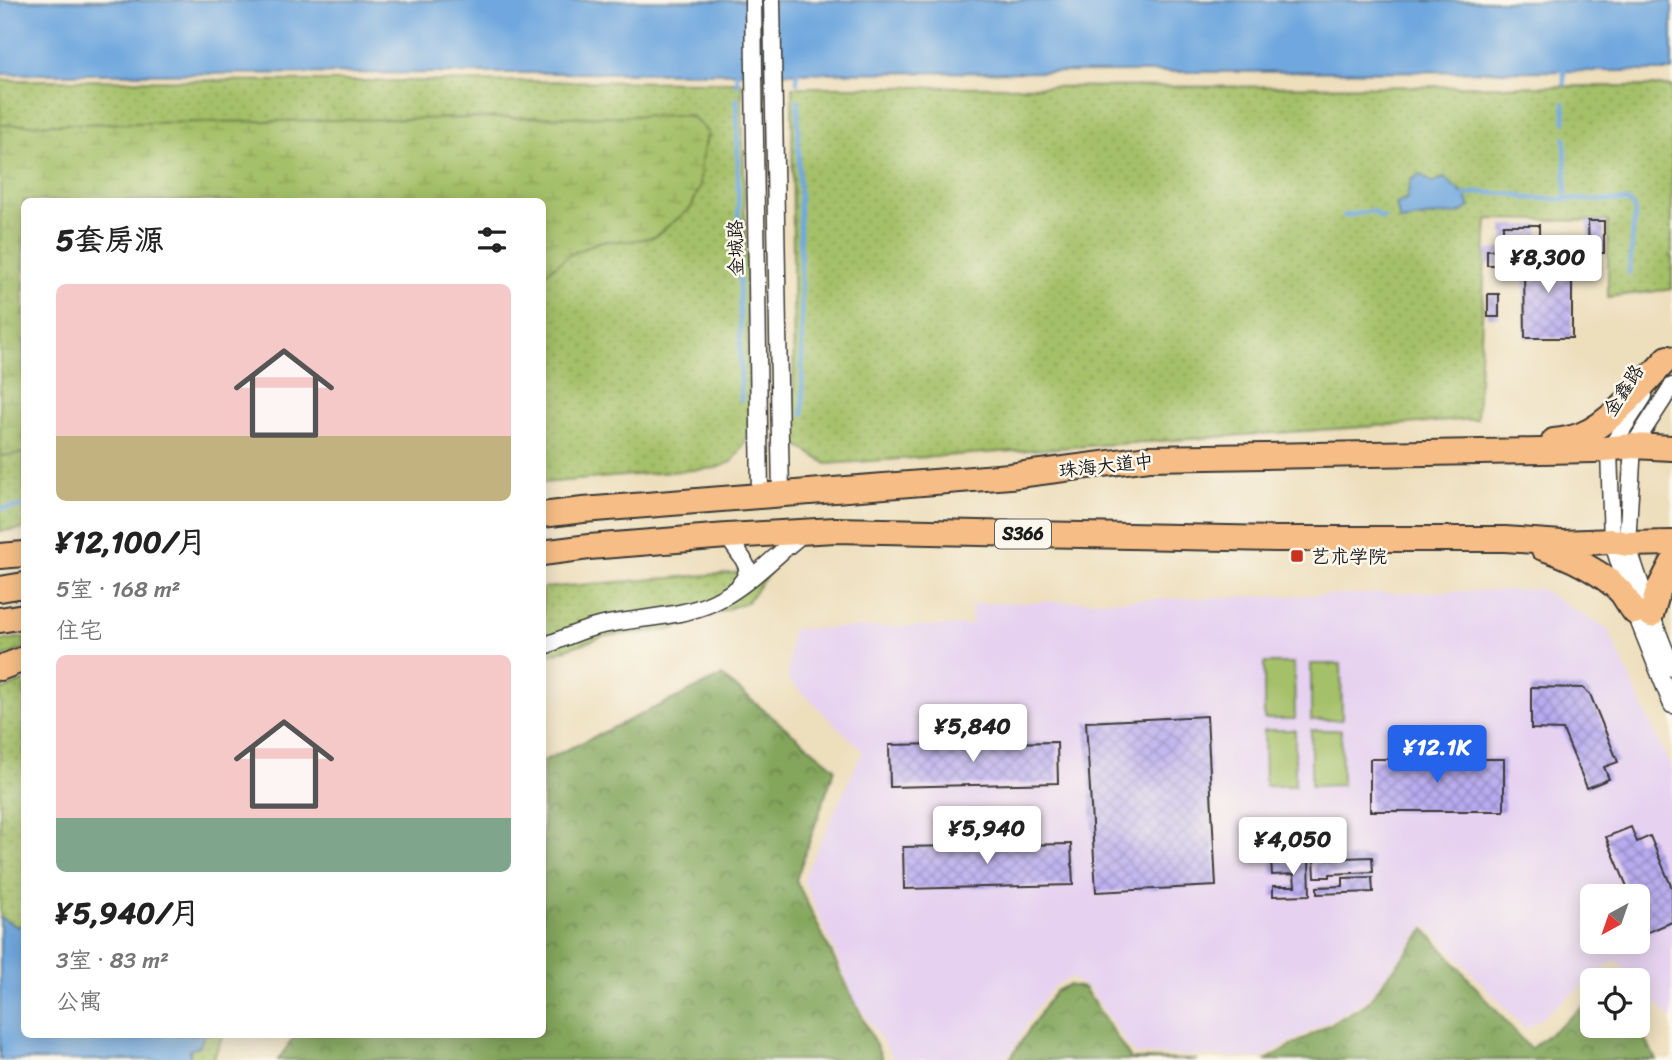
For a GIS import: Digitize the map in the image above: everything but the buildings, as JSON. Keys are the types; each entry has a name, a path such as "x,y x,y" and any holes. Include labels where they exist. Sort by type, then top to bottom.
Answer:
{"highway":[{"path":"1502,452 1583,434 1626,402 1670,355"},
{"name":"珠海大道中","path":"546,515 1010,476 1149,458 1672,448"},
{"name":"S366","path":"546,553 727,536 849,530 1276,539 1672,543"},
{"path":"1505,540 1557,552 1590,569 1621,592 1643,614 1672,565"},
{"path":"0,556 21,554"},
{"path":"0,589 21,586"},
{"path":"0,620 21,617"},
{"path":"0,668 21,660"}],"street":[{"name":"金城路","path":"753,0 771,495"},
{"path":"771,495 774,75 772,0"},
{"name":"金鑫路","path":"1621,448 1670,355"},
{"name":"金鑫路","path":"1621,448 1672,386"},
{"path":"1621,448 1619,542 1672,705"},
{"path":"1619,542 1621,448"},
{"path":"546,645 602,625 687,611 714,602 748,582 806,531"},
{"path":"727,536 747,569 744,579 736,589"},
{"path":"1643,614 1672,668"}],"shaded area":[{"path":"1540,589 1608,630 1672,770 1672,1020 1650,997 1650,968 1623,968 1615,960 1605,968 1580,968 1580,988 1526,1030 1426,924 1366,1000 1262,1058 1134,1054 1090,990 1071,978 1055,985 1035,1010 1012,1051 1002,1060 895,1060 857,1003 803,879 863,751 788,679 791,629 971,625 972,604"}],"green space":[{"path":"0,80 742,82 750,429 743,447 732,462 716,468 546,483 546,198 21,198 21,529 0,531"},
{"path":"1672,86 1672,289 1608,297 1608,221 1487,219 1477,419 827,464 794,443 792,87"},
{"path":"690,115 708,132 701,161 700,187 691,208 654,237 630,241 601,241 571,254 546,273 546,198 21,198 21,453 0,456 0,125"},
{"path":"771,570 747,602 670,630 605,636 546,656 546,588"},
{"path":"21,638 21,650 0,658 0,641"},
{"path":"1264,663 1294,663 1295,719 1264,719"},
{"path":"1311,664 1341,664 1342,720 1311,720"},
{"path":"722,676 835,768 796,880 883,1060 278,1060 293,1038 546,1038 546,760"},
{"path":"21,682 21,1038 221,1038 213,1060 0,1060 0,691"},
{"path":"1264,730 1295,730 1295,786 1265,786"},
{"path":"1311,730 1341,730 1342,785 1311,786"},
{"path":"1425,929 1530,1049 1580,1009 1580,1038 1645,1038 1656,1060 1266,1060 1366,1004"},
{"path":"1068,985 1084,988 1131,1059 1197,1060 1009,1060 1056,991"}],"water":[{"path":"0,0 1672,1 1672,71 0,74"},
{"path":"1420,174 1432,183 1444,178 1466,196 1470,207 1455,214 1400,221 1396,204 1406,200 1411,180"},
{"path":"0,917 18,927 21,925 21,1038 203,1038 200,1046 190,1050 190,1060 0,1060"}],"waterway":[{"path":"1564,68 1564,84"},
{"path":"737,69 737,85"},
{"path":"797,69 797,82"},
{"path":"737,99 741,400"},
{"path":"798,100 803,414"},
{"path":"1564,103 1565,122"},
{"path":"1565,137 1566,200"},
{"path":"1460,197 1478,192 1521,195 1523,198 1627,201 1633,206 1635,214 1629,273"},
{"path":"1344,216 1373,211 1381,218 1384,217"},
{"path":"0,509 21,506"}],"place":[{"name":"艺术学院","path":"1297,556"}]}
